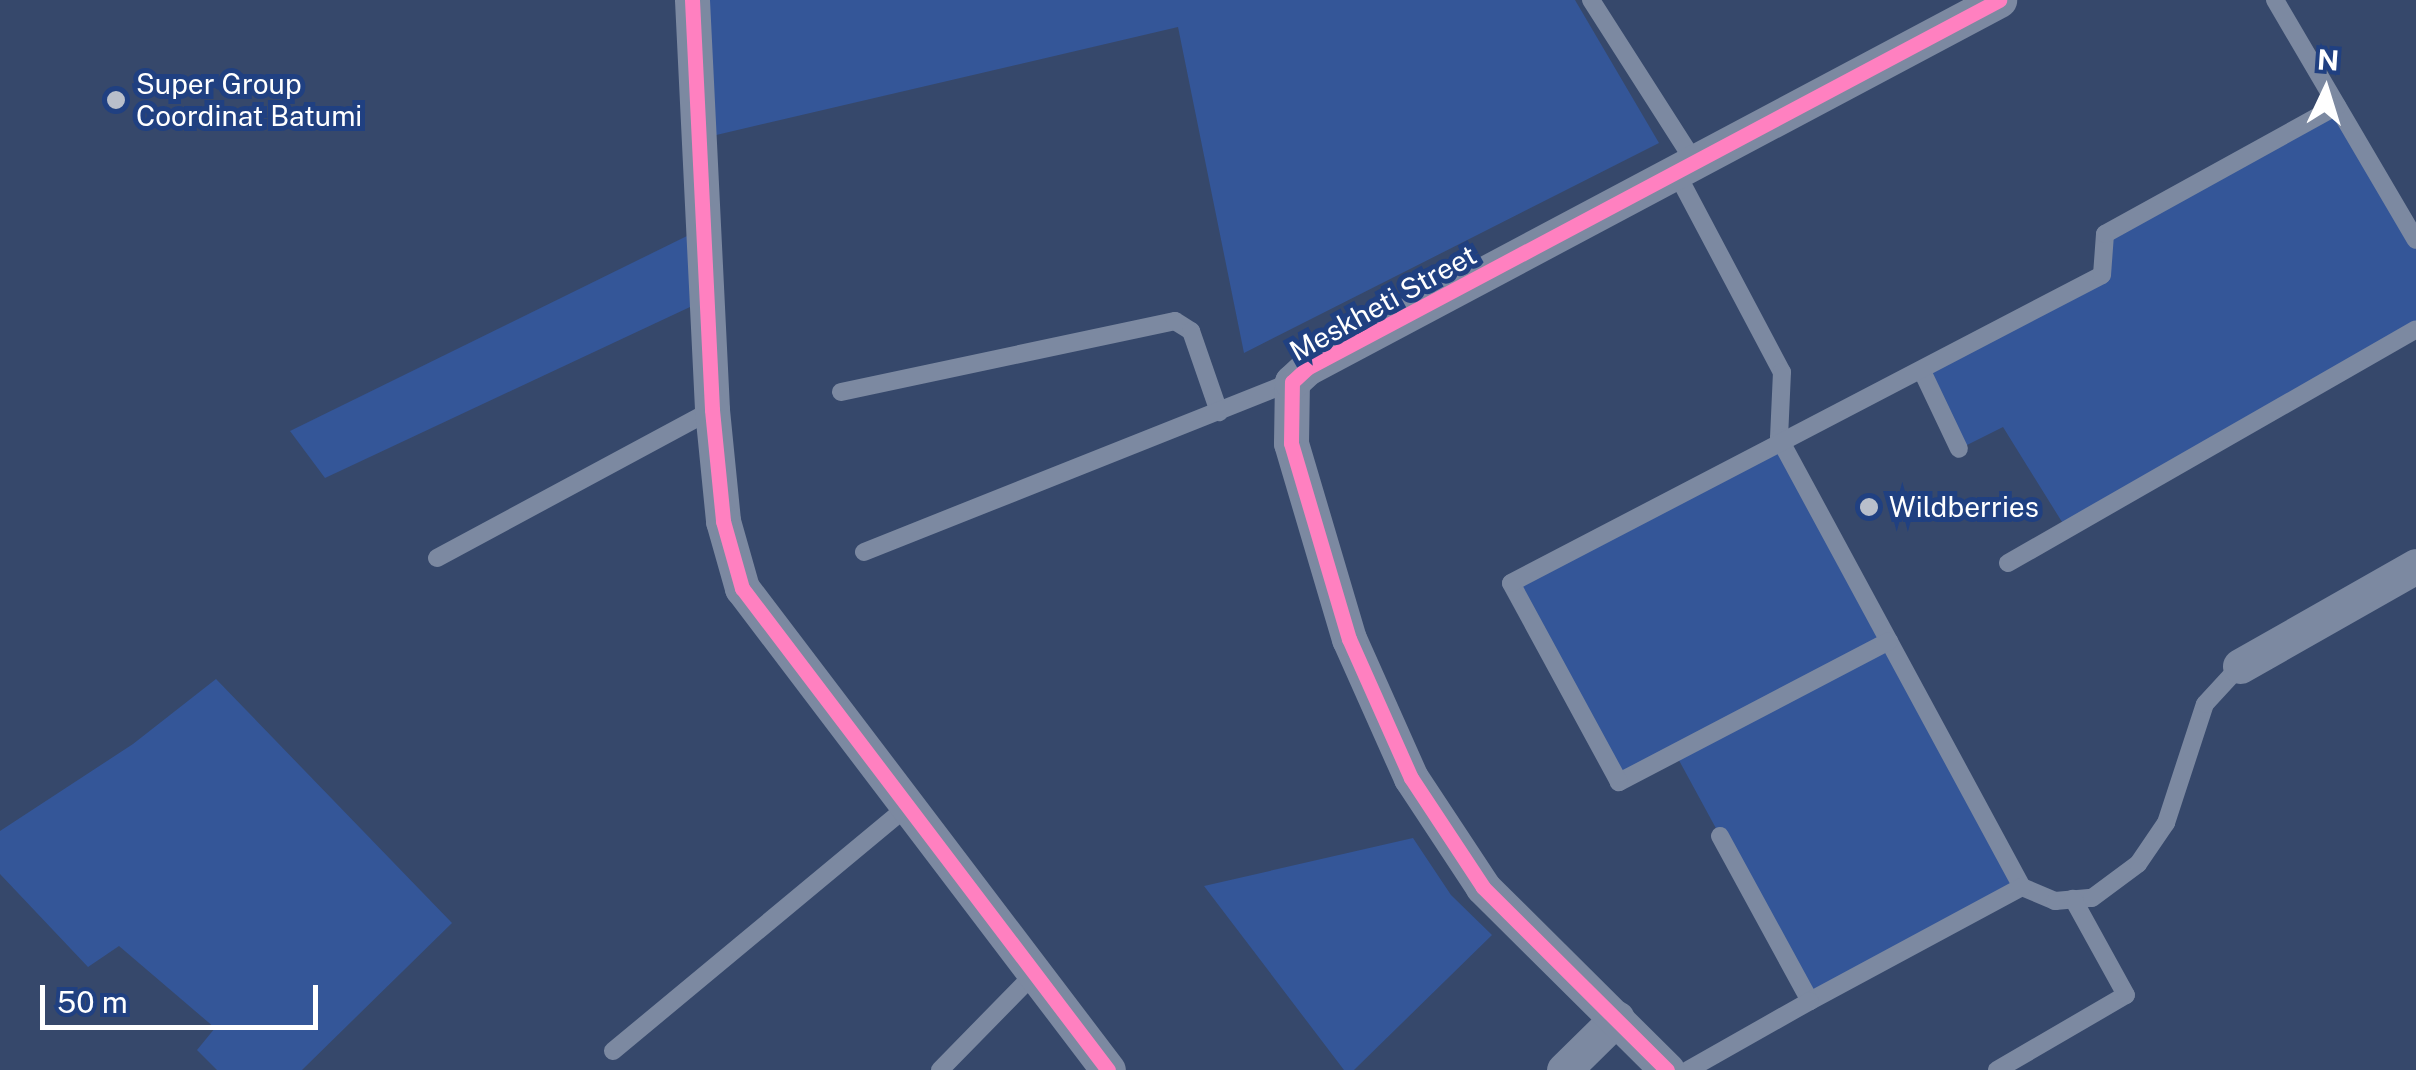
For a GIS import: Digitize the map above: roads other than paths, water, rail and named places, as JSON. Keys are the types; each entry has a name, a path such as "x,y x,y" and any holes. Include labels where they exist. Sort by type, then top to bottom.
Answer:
{"street":[{"path":"692,0 712,410 723,521 742,588 911,804 1032,975 1108,1070"},
{"name":"Meskheti Street","path":"1668,1070 1483,887 1411,778 1349,639 1292,443 1292,382 1307,368 1999,0"},
{"path":"2240,666 2416,566"},
{"path":"1564,1070 1617,1018"}],"lane":[{"path":"1592,0 1687,169 1782,372 1779,438 2022,887 2055,901 2092,898 2138,864 2166,823 2205,704 2240,666"},
{"path":"2276,0 2416,240"},
{"path":"1889,641 1619,782 1511,582 1779,438 1922,371 2102,275 2104,234 2337,106"},
{"path":"841,392 1175,321 1192,331 1219,412"},
{"path":"2008,564 2416,329"},
{"path":"1922,371 1960,449"},
{"path":"864,552 1292,382"},
{"path":"438,558 712,410"},
{"path":"613,1051 911,804"},
{"path":"1720,836 1810,1001"},
{"path":"1688,1070 2022,887"},
{"path":"1997,1070 2126,995 2074,900"},
{"path":"940,1070 1032,975"}],"place":[{"name":"Super Group Coordinat Batumi","path":"116,100"},
{"name":"Wildberries","path":"1869,507"}]}
